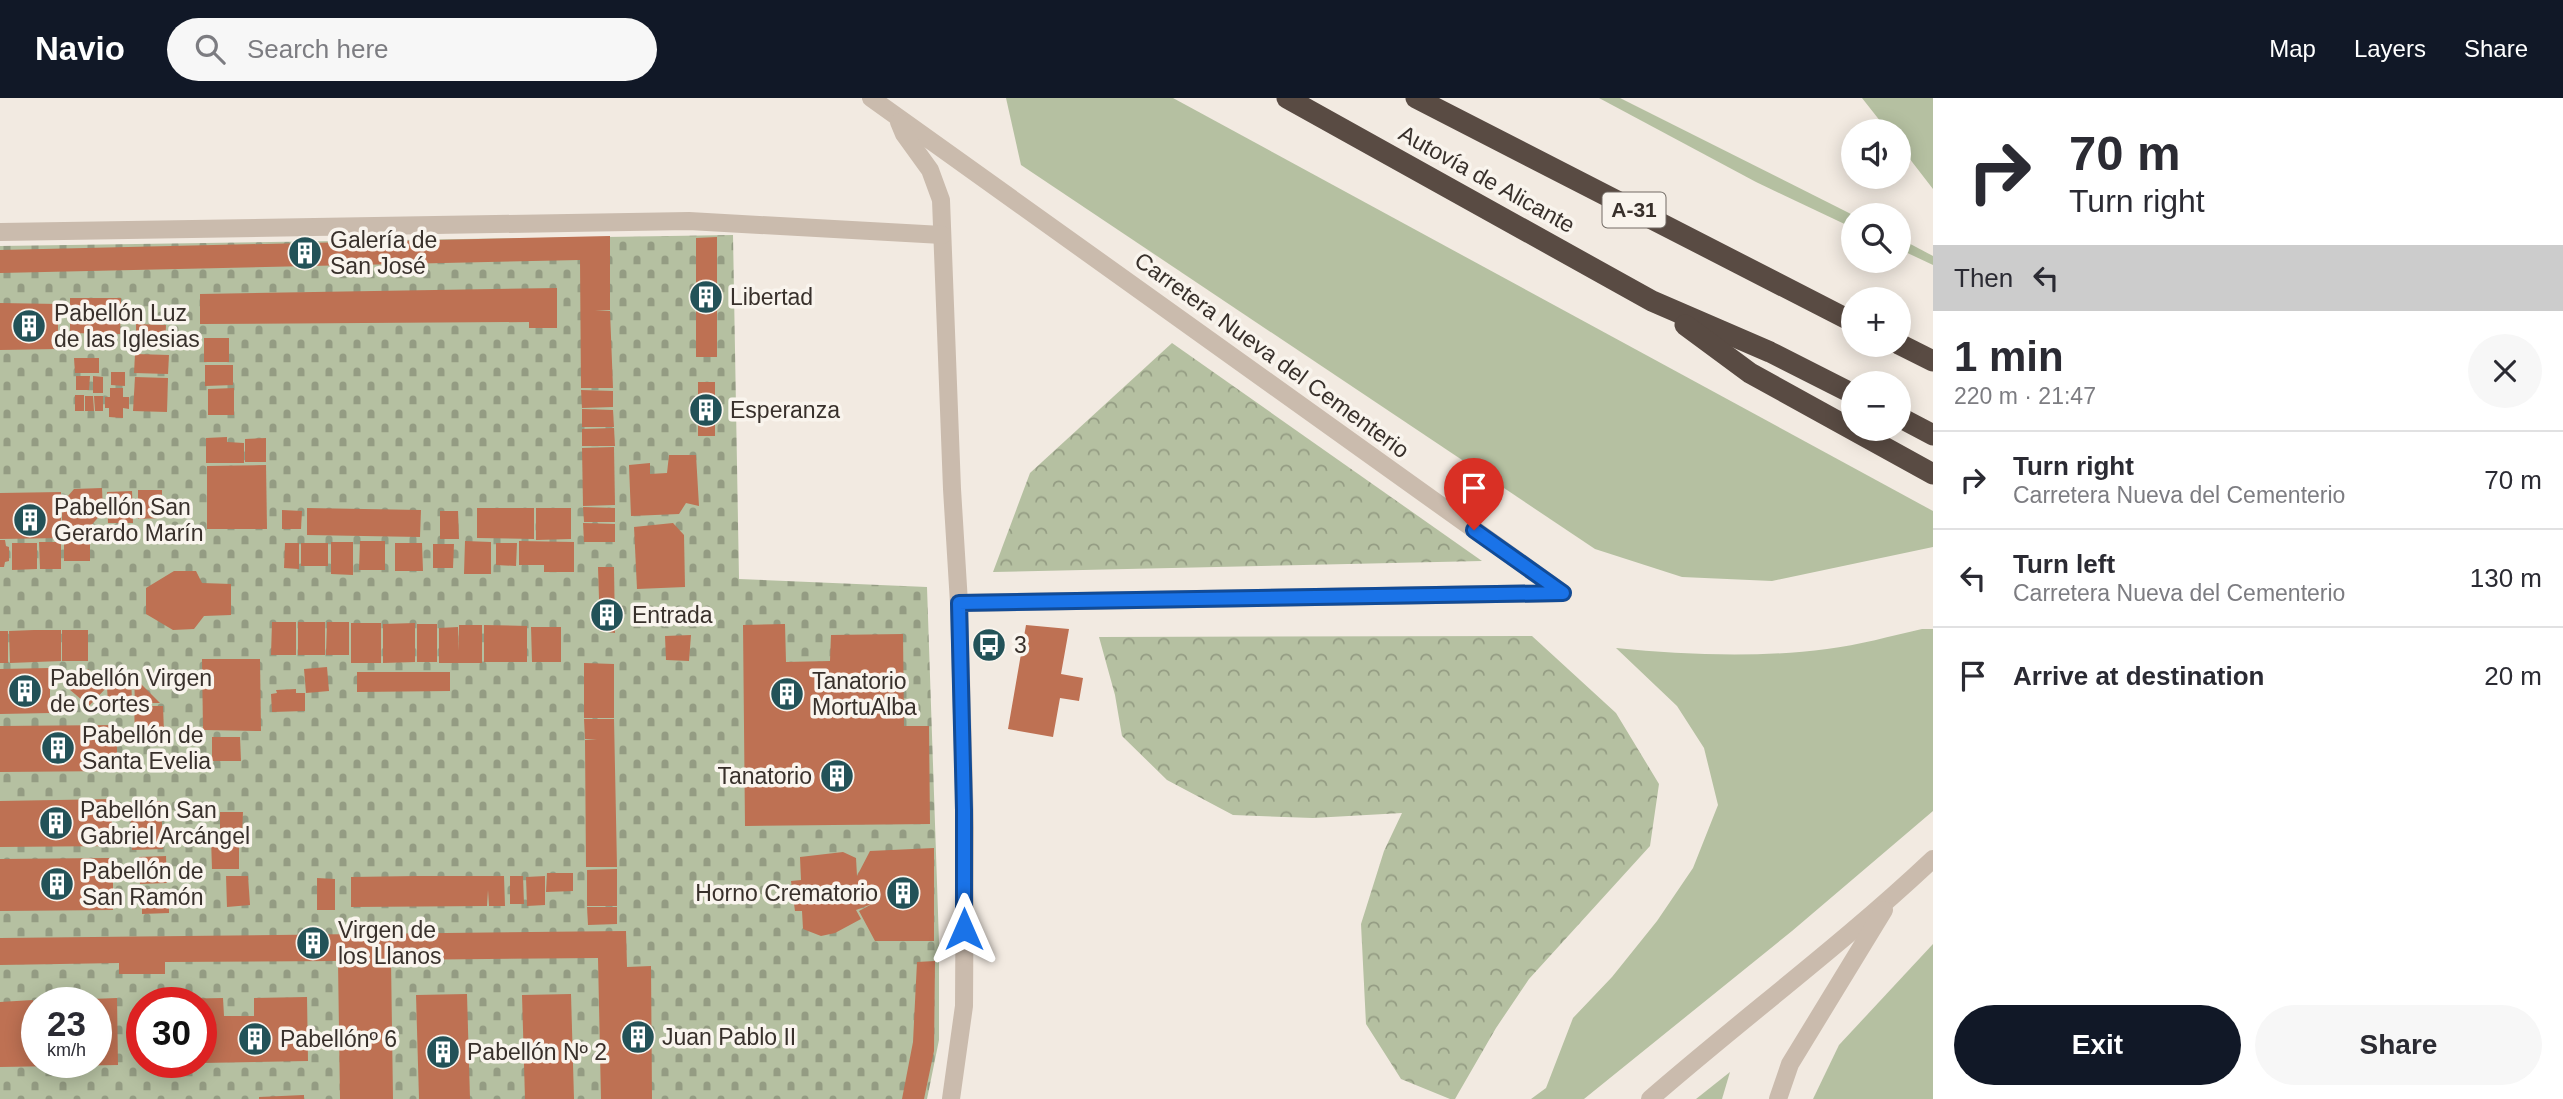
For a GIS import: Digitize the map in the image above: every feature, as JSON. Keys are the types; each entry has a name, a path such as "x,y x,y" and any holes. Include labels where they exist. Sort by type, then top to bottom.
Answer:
{"highway":[{"name":"Autovía de Alicante","path":"1287,98 1653,301 1770,352 1841,388"},
{"name":"Autovía de Alicante","path":"1416,98 1841,316"},
{"path":"1653,301 1750,373 1933,474"},
{"path":"1911,350 1933,361"},
{"path":"1911,423 1933,435"}],"street":[{"name":"Carretera Nueva del Cementerio","path":"871,98 1563,593 959,603"},
{"path":"896,116 904,134 930,170 941,200 959,603 965,819 964,1006 951,1099"},
{"path":"0,232 688,221 942,234"},
{"path":"1650,1099 1727,1032 1892,898 1933,859"},
{"path":"1778,1099 1790,1063 1892,898"}],"green space":[{"path":"1006,98 1173,98 1933,511 1933,547 1772,581 1682,577 1595,549 1021,165"},
{"path":"1599,98 1620,98 1841,209 1841,222 1756,182"},
{"path":"1862,98 1933,98 1933,189 1911,161 1911,119 1879,119"},
{"path":"733,235 739,579 927,587 939,942 939,1040 927,1099 0,1099 0,246"},
{"path":"1911,244 1933,256 1933,265 1911,255"},
{"path":"1172,343 1482,561 993,572 1030,473"},
{"path":"1922,629 1933,629 1933,811 1792,931 1584,1099 1531,1099 1546,1088 1573,1018 1612,977 1657,921 1693,868 1718,805 1704,748 1677,706 1616,648 1695,654 1774,654 1863,643"},
{"path":"1532,636 1616,713 1659,784 1650,846 1529,979 1496,1028 1455,1099 1450,1099 1401,1079 1366,1024 1361,924 1384,851 1402,813 1313,818 1233,815 1167,780 1122,736 1115,695 1099,637"},
{"path":"1933,944 1933,1099 1813,1099 1839,1045"},
{"path":"1730,1072 1722,1099 1696,1099"}],"building":[{"name":"Galería de San José","path":"610,236 610,310 595,311 610,311 613,388 581,388 580,260 0,273 0,250"},
{"name":"Libertad","path":"717,237 717,357 696,357 696,238"},
{"path":"557,288 557,328 529,328 529,322 200,324 200,294"},
{"path":"70,298 121,298 120,334 70,333"},
{"name":"Pabellón Luz de las Iglesias","path":"0,303 58,304 58,349 0,350"},
{"path":"136,324 166,325 165,347 136,346"},
{"path":"204,338 229,338 229,362 204,362"},
{"path":"135,354 169,355 168,374 134,373"},
{"path":"74,358 99,358 99,373 75,373"},
{"path":"205,365 233,365 233,385 205,386"},
{"path":"111,372 125,372 125,386 111,385"},
{"path":"76,376 90,376 89,390 76,390"},
{"path":"93,376 103,377 103,393 93,393"},
{"path":"135,377 168,378 167,412 133,411"},
{"name":"Esperanza","path":"698,382 715,382 715,436 698,436"},
{"path":"110,388 123,388 123,397 129,397 129,409 123,408 123,418 109,417 109,408 105,408 105,397 110,397"},
{"path":"234,388 234,415 208,415 208,389"},
{"path":"581,390 613,391 613,407 582,408"},
{"path":"75,395 84,395 84,411 75,411"},
{"path":"85,396 93,396 94,411 85,411"},
{"path":"94,396 103,396 103,411 95,411"},
{"path":"582,409 613,410 614,427 582,427"},
{"path":"614,428 615,446 582,446 582,429"},
{"path":"227,437 227,442 244,443 244,463 206,463 206,438"},
{"path":"266,438 266,462 245,462 245,439"},
{"path":"614,447 615,505 583,506 582,448"},
{"path":"669,455 696,455 699,506 686,503 679,514 631,516 629,465 650,463 650,474 667,473"},
{"path":"266,465 267,529 207,529 207,466"},
{"path":"102,488 103,512 88,529 62,530 62,503 74,489"},
{"path":"138,490 162,490 162,518 138,519"},
{"path":"132,491 133,523 108,523 107,492"},
{"name":"Pabellón San Gerardo Marín","path":"61,492 61,538 0,539 0,493"},
{"path":"583,507 615,508 615,522 584,522"},
{"path":"307,508 421,510 420,537 307,535"},
{"path":"477,508 534,508 534,539 477,538"},
{"path":"536,508 571,508 571,539 536,540"},
{"path":"282,510 302,511 301,529 282,529"},
{"path":"440,511 458,511 459,539 440,539"},
{"path":"583,523 615,524 615,542 584,542"},
{"path":"673,523 684,535 685,587 637,589 634,527"},
{"path":"0,540 5,540 6,546 9,547 9,561 5,562 4,567 0,567"},
{"path":"360,541 385,541 385,570 359,570"},
{"path":"465,541 491,542 491,574 464,574"},
{"path":"519,541 574,542 574,572 544,572 544,565 519,565"},
{"path":"39,542 61,542 61,569 40,569"},
{"path":"64,542 90,542 90,561 64,561"},
{"path":"331,542 353,542 353,575 331,574"},
{"path":"12,543 37,543 37,569 12,570"},
{"path":"285,543 299,543 299,569 284,568"},
{"path":"301,543 328,543 328,566 301,566"},
{"path":"395,543 422,543 423,571 395,571"},
{"path":"496,543 517,543 516,566 496,565"},
{"path":"433,544 454,544 453,568 433,568"},
{"name":"Entrada","path":"598,567 614,567 615,633 600,631"},
{"path":"174,571 196,571 202,583 231,584 231,615 204,616 194,629 173,630 146,614 146,588"},
{"path":"272,622 296,622 296,655 271,655"},
{"path":"298,622 325,622 325,655 298,655"},
{"path":"327,622 349,622 349,655 326,655"},
{"path":"351,623 381,623 381,663 351,663"},
{"path":"415,623 415,662 383,663 383,624"},
{"path":"417,624 437,624 437,662 417,662"},
{"path":"785,624 786,662 830,661 831,635 903,634 904,726 929,726 930,824 745,826 743,625"},
{"path":"459,625 482,625 482,663 439,663 439,628 458,627 459,651"},
{"path":"484,625 527,626 527,662 484,662"},
{"path":"1026,625 1069,629 1061,674 1083,678 1079,701 1060,698 1053,737 1008,729"},
{"path":"531,627 561,627 561,662 532,662"},
{"path":"61,630 61,661 10,663 9,631"},
{"path":"62,630 88,630 88,661 62,661"},
{"path":"0,631 8,631 8,663 0,663"},
{"path":"691,635 689,661 666,660 665,636"},
{"path":"202,659 260,659 261,731 203,730"},
{"path":"584,663 614,664 614,718 584,718"},
{"path":"327,667 329,691 306,693 304,669"},
{"name":"Pabellón Virgen de Cortes","path":"50,668 50,713 0,714 0,669"},
{"path":"88,669 107,687 89,706 69,689"},
{"path":"357,672 450,672 450,691 357,692"},
{"path":"131,675 132,702 108,703 107,676"},
{"path":"134,677 160,703 135,703"},
{"path":"296,689 296,693 305,693 305,711 272,712 271,694 277,693 276,690"},
{"path":"134,706 163,706 164,732 135,733"},
{"path":"584,719 614,719 617,867 586,867 585,740 597,739 585,739"},
{"name":"Pabellón de Santa Evelia","path":"117,725 117,771 0,772 0,726"},
{"path":"212,737 240,737 241,761 212,761"},
{"name":"Pabellón San Gabriel Arcángel","path":"112,799 112,846 0,847 0,801"},
{"path":"161,801 163,849 132,850 130,802"},
{"path":"220,812 243,812 242,833 220,833"},
{"path":"211,838 239,838 239,869 212,869"},
{"path":"934,848 934,941 875,941 859,911 872,904 856,910 861,919 835,933 821,936 803,929 802,911 795,911 791,881 801,880 800,857 843,852 856,858 857,876 870,851"},
{"path":"166,856 167,883 140,884 139,857"},
{"name":"Pabellón de San Ramón","path":"113,858 113,910 0,911 0,859"},
{"path":"617,869 617,906 587,906 587,870"},
{"path":"547,873 573,873 573,891 546,892"},
{"path":"226,876 248,876 250,905 227,907"},
{"path":"504,876 505,906 489,906 488,890 487,906 351,907 351,877"},
{"path":"510,876 523,876 524,904 510,904"},
{"path":"545,876 545,905 527,906 526,877"},
{"path":"317,878 335,879 335,910 317,910"},
{"path":"142,894 169,894 169,913 142,914"},
{"path":"587,907 617,907 617,924 588,925"},
{"path":"626,931 627,967 651,966 652,1099 601,1099 598,958 391,960 393,1099 340,1099 338,961 165,962 165,974 119,974 119,963 0,965 0,938"},
{"path":"935,961 934,1051 924,1099 902,1099 913,1042 917,962"},
{"name":"Pabellón Nº 2","path":"467,994 470,1099 419,1099 416,995"},
{"path":"571,994 574,1099 525,1099 522,995"},
{"name":"Pabellónº 6","path":"307,997 308,1061 217,1063 217,998 223,998 224,1016 254,1016 254,998"},
{"path":"112,998 117,998 118,1065 112,1065"},
{"path":"21,1001 21,1067 0,1067 0,1002"},
{"path":"304,1095 304,1099 259,1099 259,1097"}],"place":[{"name":"Galería de San José","path":"305,253"},
{"name":"Libertad","path":"706,297"},
{"name":"Pabellón Luz de las Iglesias","path":"29,326"},
{"name":"Esperanza","path":"706,410"},
{"name":"Pabellón San Gerardo Marín","path":"30,520"},
{"name":"Entrada","path":"607,615"},
{"name":"3","path":"989,645"},
{"name":"Pabellón Virgen de Cortes","path":"25,691"},
{"name":"Tanatorio MortuAlba","path":"787,694"},
{"name":"Pabellón de Santa Evelia","path":"58,748"},
{"name":"Tanatorio","path":"837,776"},
{"name":"Pabellón San Gabriel Arcángel","path":"56,823"},
{"name":"Pabellón de San Ramón","path":"57,884"},
{"name":"Horno Crematorio","path":"903,893"},
{"name":"Virgen de los Llanos","path":"313,943"},
{"name":"Juan Pablo II","path":"638,1037"},
{"name":"Pabellónº 6","path":"255,1039"},
{"name":"Pabellón Nº 2","path":"443,1052"}],"route":[{"path":"964,929 959,603 1563,593 1474,530"}]}
